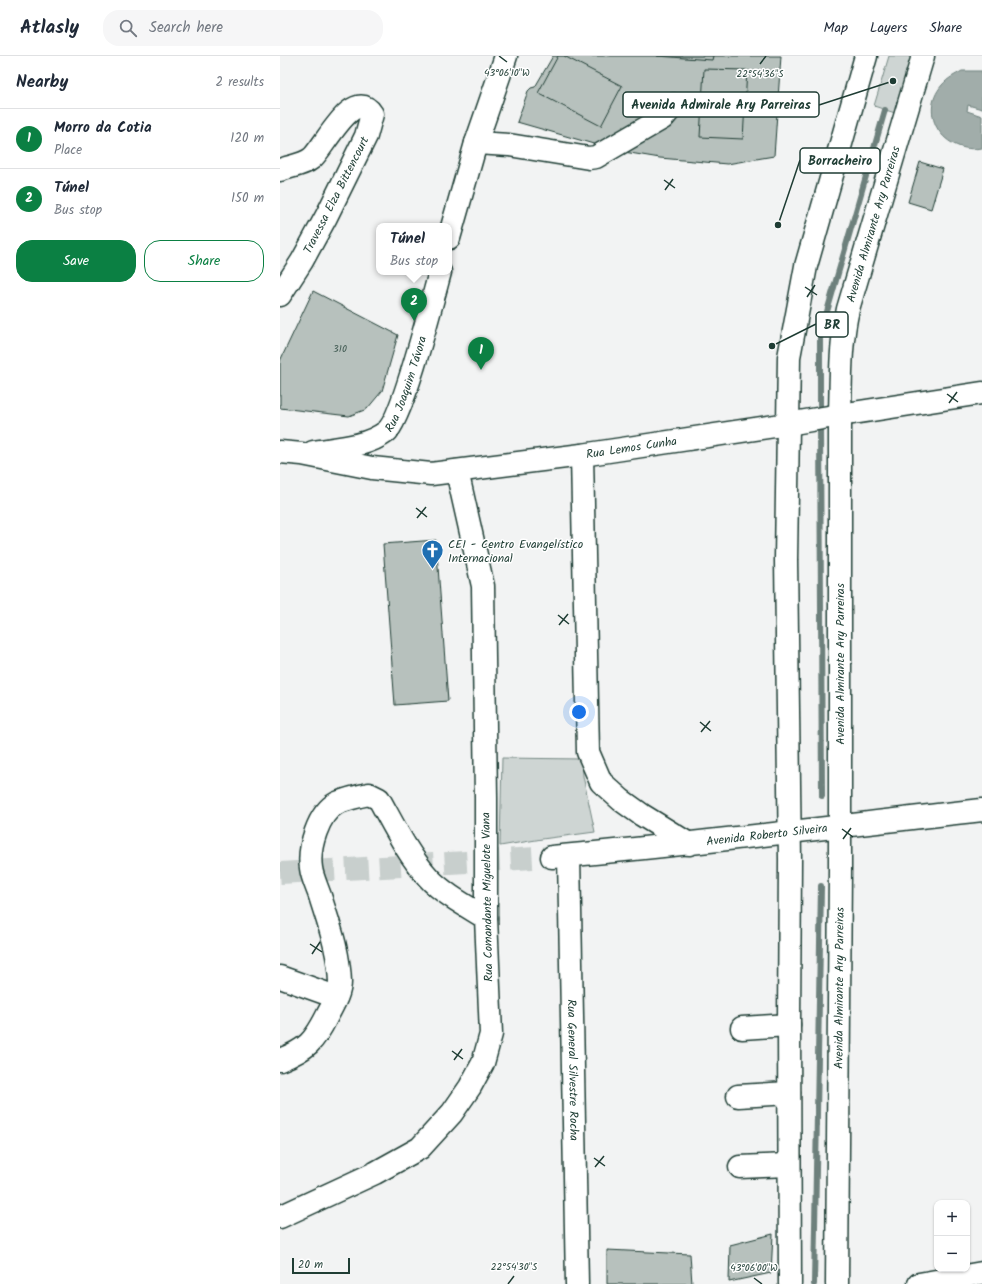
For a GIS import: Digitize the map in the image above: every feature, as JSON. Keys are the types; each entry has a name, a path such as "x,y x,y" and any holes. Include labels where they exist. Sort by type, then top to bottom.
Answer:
{"main road":[{"path":"452,227 476,143 506,56"},
{"name":"Avenida Almirante Ary Parreiras","path":"837,1284 841,826 814,419 790,357 806,266 866,56"},
{"name":"Avenida Almirante Ary Parreiras","path":"790,1284 790,833 786,560 814,419 842,351 844,327 848,309 923,56"},
{"path":"476,143 509,145 589,158 596,157 663,118 674,105"},
{"name":"Travessa Elza Bittencourt","path":"280,170 311,160 318,153 345,114 355,108 363,106 370,110 372,114 366,136 326,217 302,261 280,295"},
{"name":"Rua Joaquim Távora","path":"302,454 375,440 388,431 404,394 439,275"},
{"name":"Rua Lemos Cunha","path":"280,452 302,454 372,468 431,474 582,455 982,393"},
{"path":"582,455 588,752 601,782 621,800 642,815 689,844"},
{"name":"Rua Comandante Miguelote Viana","path":"280,1217 374,1173 420,1148 452,1113 470,1087 483,1063 491,1034 486,918 483,586 457,471"},
{"path":"280,1060 297,1053 310,1044 318,1033 336,997 340,984 337,948 311,868 312,842 320,820 336,804 358,796 369,794 378,799 411,855 428,878 452,897 486,918"},
{"name":"Avenida Roberto Silveira","path":"561,856 790,833 982,810"},
{"name":"Rua General Silvestre Rocha","path":"561,856 570,905 577,1284"},
{"path":"280,977 336,997"},
{"path":"742,1028 789,1025"},
{"path":"738,1096 789,1093"},
{"path":"740,1168 790,1165"},
{"path":"919,1284 982,1273"}],"shaded area":[{"path":"889,56 912,56 895,113 874,106"},
{"path":"962,71 982,71 982,109 968,105 967,111 982,116 982,148 968,148 956,145 946,139 938,130 934,120 932,108 935,96 944,83"},
{"path":"502,758 582,759 583,776 595,832 500,846"}],"building":[{"path":"553,56 781,56 774,156 727,164 660,158 618,151 517,122 528,91 535,87"},
{"path":"558,56 564,56 622,86 601,126 538,93"},
{"path":"657,56 713,56 712,60"},
{"path":"704,69 747,70 743,139 700,137"},
{"path":"920,162 943,169 931,209 908,202"},
{"path":"313,291 398,335 382,391 367,409 349,416 280,408 280,361"},
{"path":"436,540 448,701 395,705 383,544"},
{"path":"773,1234 771,1273 729,1282 730,1245"},
{"path":"607,1250 690,1254 692,1284 607,1284"}],"waterway":[{"path":"820,414 820,336 885,110"},
{"path":"820,423 822,796"},
{"path":"814,1284 821,886"}],"tunnel":[{"path":"280,873 552,857"}],"place":[{"name":"Avenida Admirale Ary Parreiras","path":"893,81"},
{"name":"Borracheiro","path":"778,225"},
{"name":"Túnel","path":"414,321"},
{"name":"BR","path":"772,346"},
{"name":"Morro da Cotia","path":"481,370"},
{"name":"CEI - Centro Evangelístico Internacional","path":"432,570"}]}
